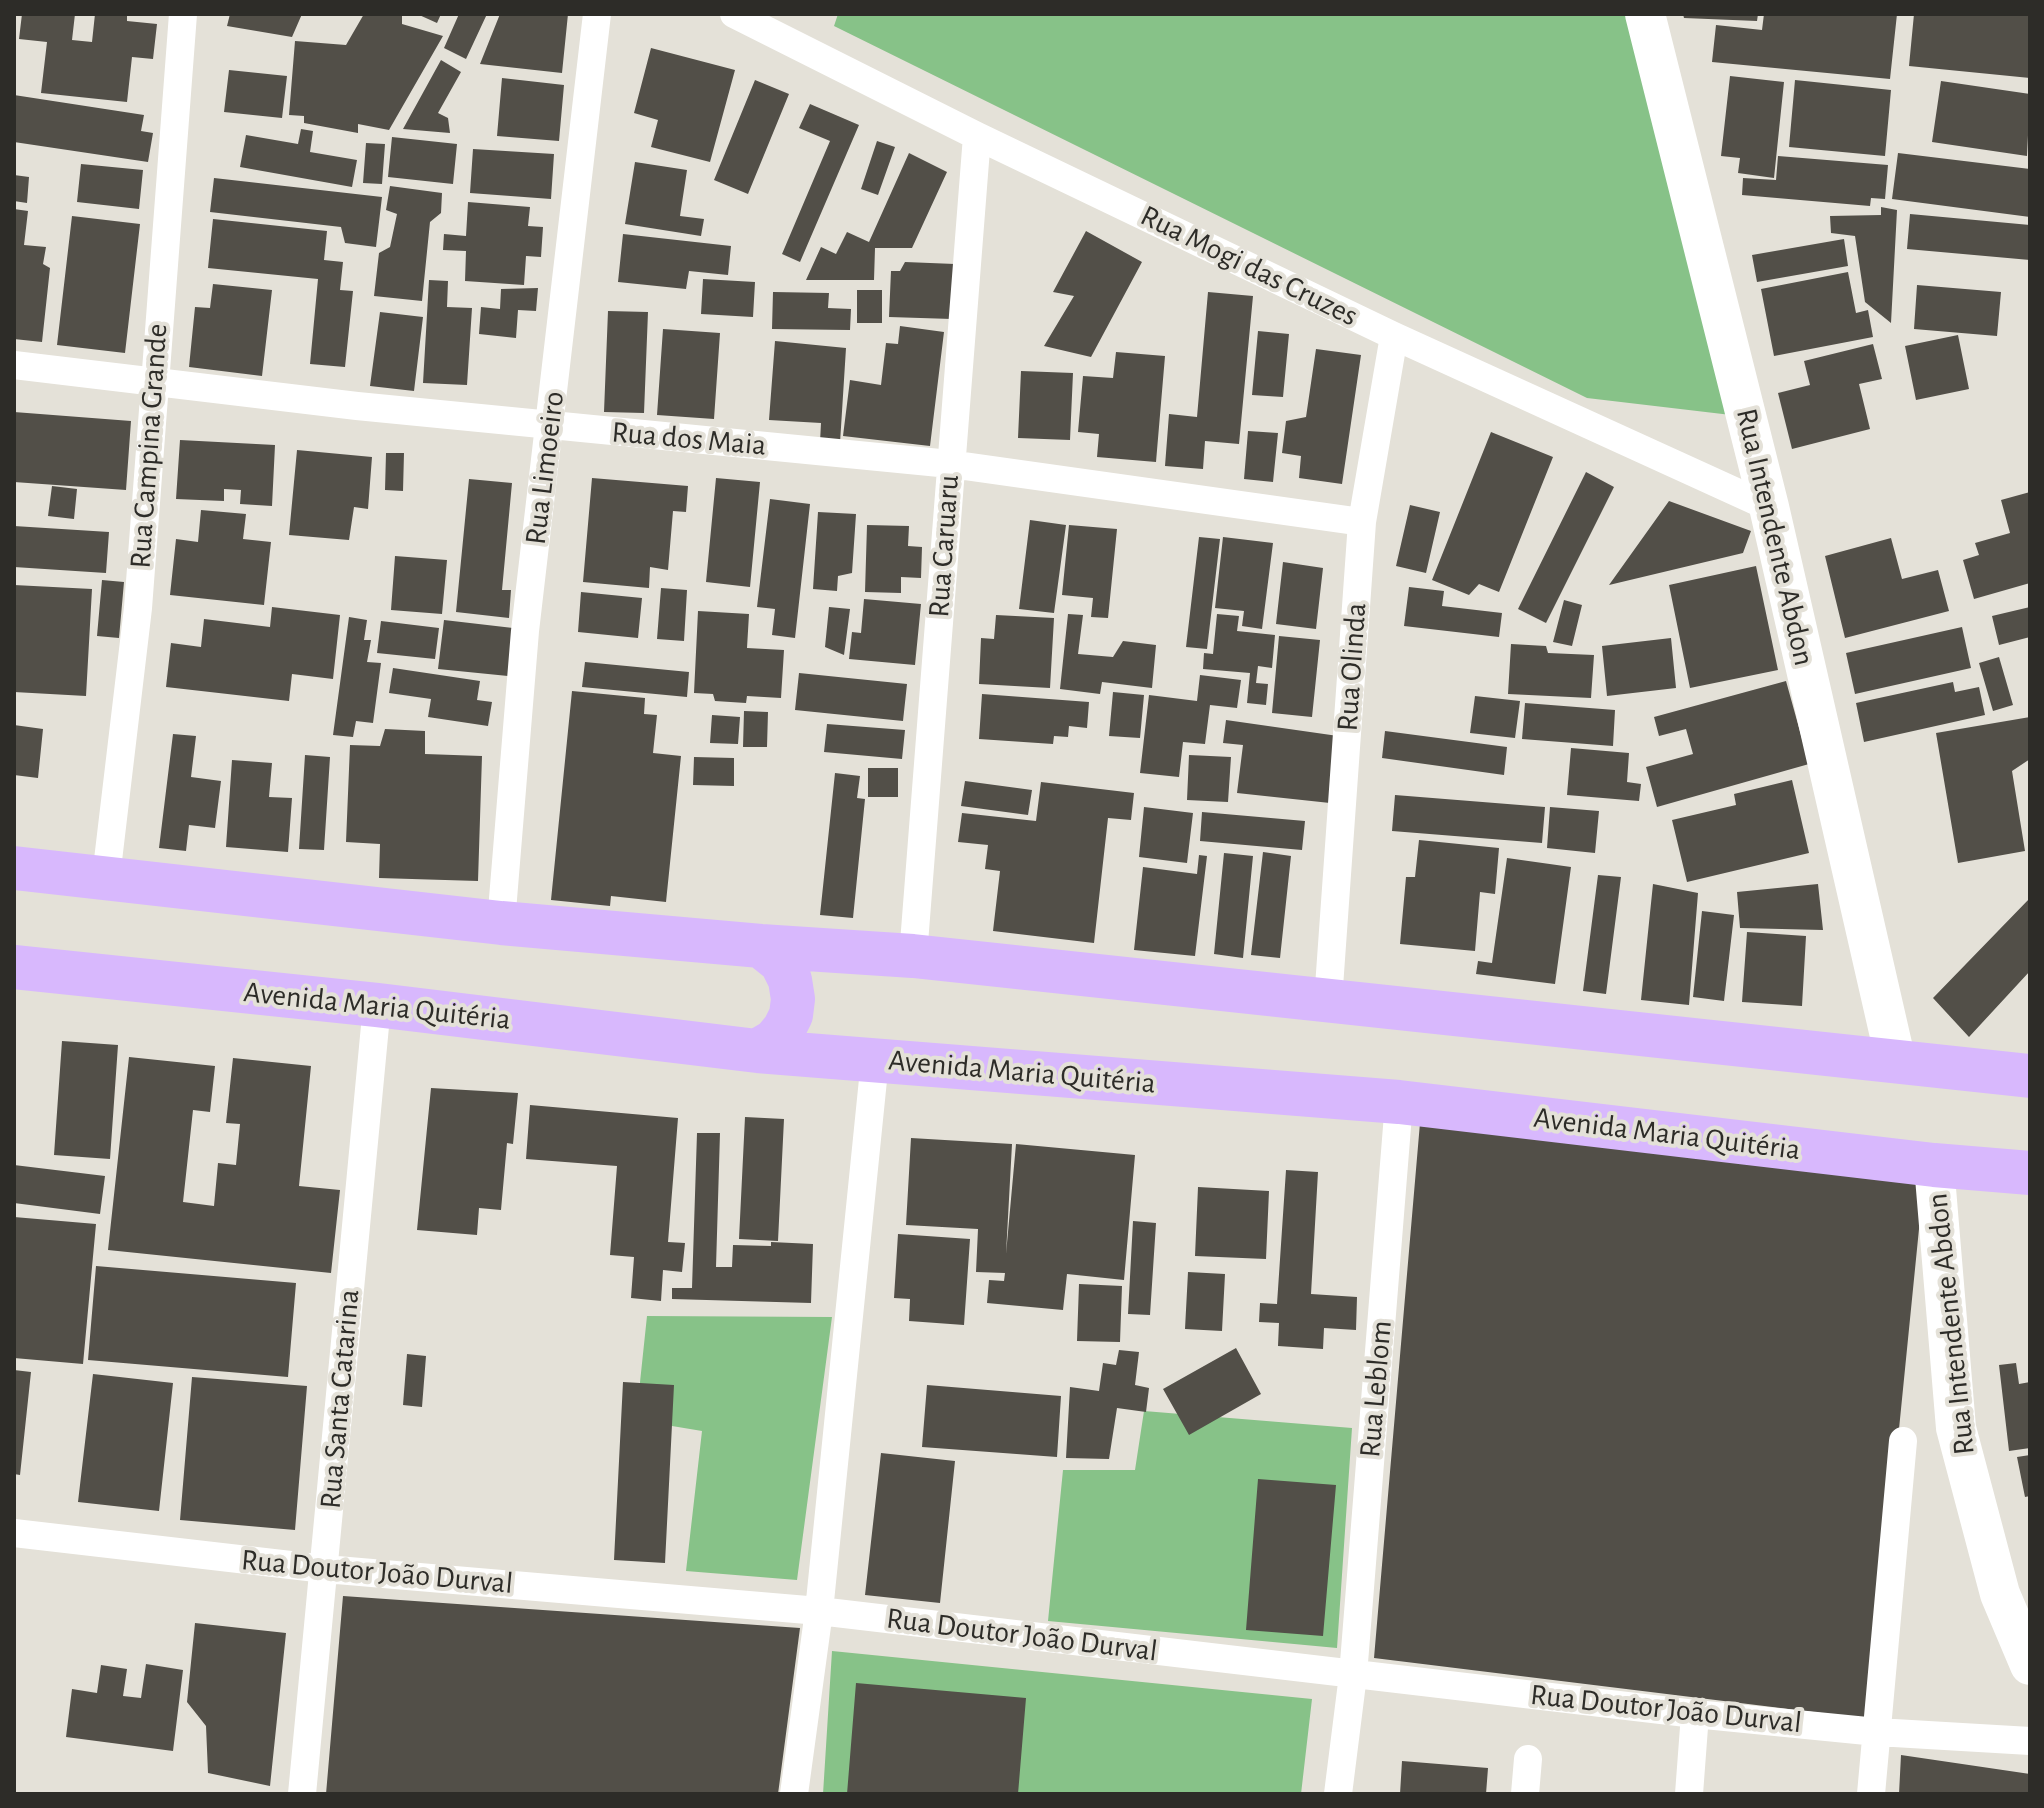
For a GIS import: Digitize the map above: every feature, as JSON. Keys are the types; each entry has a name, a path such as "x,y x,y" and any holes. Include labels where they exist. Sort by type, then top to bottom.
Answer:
{"main road":[{"path":"14,868 501,923 913,956 2030,1076"},
{"path":"757,1051 774,1041 784,1029 791,1015 793,999 790,980 781,962 761,946"},
{"name":"Avenida Maria Quitéria","path":"14,967 377,1005 757,1051 1399,1102 1934,1165 2030,1173"}],"street":[{"name":"Rua Campina Grande","path":"106,877 138,608 183,14"},
{"name":"Rua Limoeiro","path":"501,923 525,631 597,14"},
{"name":"Rua Mogi das Cruzes","path":"734,14 977,136 1394,336 1769,507"},
{"name":"Rua Intendente Abdon","path":"1645,14 1769,507 1896,1062"},
{"name":"Rua Caruaru","path":"913,956 977,136"},
{"name":"Rua Olinda","path":"1328,1001 1362,522 1394,336"},
{"name":"Rua dos Maia","path":"14,365 153,383 550,425 950,464 1362,522"},
{"name":"Rua Santa Catarina","path":"302,1794 377,1005"},
{"path":"794,1794 819,1611 875,1060"},
{"name":"Rua Leblom","path":"1338,1794 1353,1675 1399,1102"},
{"name":"Rua Intendente Abdon","path":"1934,1165 1956,1428 2000,1594 2030,1665"},
{"path":"1871,1794 1903,1441"},
{"name":"Rua Doutor João Durval","path":"14,1533 325,1569 819,1611 1695,1714 1877,1732 2030,1741"},
{"path":"1689,1794 1695,1714"},
{"path":"1525,1794 1528,1759"}],"green space":[{"path":"838,14 1629,14 1731,415 1587,398 834,26"},
{"path":"647,1316 832,1317 797,1580 686,1571 702,1431 636,1420"},
{"path":"1144,1411 1352,1428 1337,1648 1048,1621 1063,1470 1135,1470"},
{"path":"832,1651 1312,1699 1301,1794 823,1794"}],"building":[{"path":"22,14 75,14 72,40 92,42 95,14 127,14 127,21 157,24 153,59 132,57 127,102 41,93 47,42 19,39"},
{"path":"230,14 302,14 292,37 227,26"},
{"path":"364,14 402,14 402,24 443,36 389,130 358,124 358,133 304,123 304,116 289,115 295,41 346,45"},
{"path":"417,14 441,14 437,23"},
{"path":"459,14 487,14 466,59 444,48"},
{"path":"500,14 568,14 562,73 480,64"},
{"path":"1683,14 1758,14 1757,21 1684,18"},
{"path":"1764,14 1897,14 1890,79 1712,62 1716,25 1762,30"},
{"path":"1914,14 2030,14 2030,78 1909,66"},
{"path":"651,48 735,70 710,162 651,147 658,120 634,113"},
{"path":"441,60 461,72 438,113 448,118 450,133 403,129"},
{"path":"229,70 287,76 282,118 224,112"},
{"path":"1730,76 1784,82 1774,178 1738,173 1740,158 1721,156"},
{"path":"502,78 564,85 559,141 497,136"},
{"path":"755,80 789,94 748,194 714,180"},
{"path":"1795,80 1891,90 1885,156 1789,147"},
{"path":"1941,81 2030,94 2027,156 1932,142"},
{"path":"14,95 144,115 141,131 153,133 148,162 14,142"},
{"path":"810,104 859,125 800,262 782,254 830,141 799,128"},
{"path":"301,129 313,131 310,152 357,160 352,187 240,167 246,135 298,144"},
{"path":"392,137 457,144 453,184 388,177"},
{"path":"877,141 895,147 878,195 861,189"},
{"path":"366,143 385,144 382,184 363,183"},
{"path":"473,149 554,154 551,199 470,193"},
{"path":"909,153 947,172 912,248 875,248 874,280 806,280 821,247 836,254 847,232 869,242"},
{"path":"1898,153 2030,169 2030,217 1892,199"},
{"path":"1778,156 1888,165 1885,199 1871,198 1870,206 1742,195 1743,178 1776,180"},
{"path":"635,162 687,170 680,216 704,219 701,236 625,224"},
{"path":"81,164 143,170 139,209 77,202"},
{"path":"14,175 29,177 27,203 14,201"},
{"path":"214,178 382,197 376,247 345,243 341,227 210,212"},
{"path":"390,186 442,193 441,213 430,222 422,301 374,296 379,253 390,247 397,214 386,210"},
{"path":"468,202 530,207 528,226 543,227 541,257 526,256 524,285 465,281 466,251 443,250 444,234 466,236"},
{"path":"1881,207 1897,210 1891,323 1865,302 1855,236 1831,233 1830,216 1881,215"},
{"path":"14,209 28,211 24,245 46,247 43,264 50,268 42,342 14,339"},
{"path":"1910,214 2030,225 2030,260 1907,249"},
{"path":"72,216 140,224 125,353 57,345"},
{"path":"213,219 327,231 324,260 343,262 340,290 353,291 345,367 310,364 318,279 208,268"},
{"path":"1086,231 1142,262 1091,357 1044,346 1074,296 1053,292"},
{"path":"623,234 731,246 728,275 689,271 686,289 618,282"},
{"path":"1844,239 1848,266 1757,282 1752,255"},
{"path":"905,262 955,264 952,319 889,317 891,271 900,271"},
{"path":"1848,272 1856,313 1868,310 1873,337 1774,356 1761,289"},
{"path":"703,279 755,282 753,317 701,314"},
{"path":"429,280 448,281 447,307 472,308 467,385 423,383"},
{"path":"213,284 272,290 262,376 189,367 195,307 210,308"},
{"path":"1917,285 2001,292 1997,336 1914,329"},
{"path":"538,288 536,311 518,310 516,338 479,334 481,307 500,309 501,289"},
{"path":"857,290 882,290 882,323 857,323"},
{"path":"773,292 829,293 828,308 851,309 850,330 772,329"},
{"path":"1208,292 1253,296 1239,444 1205,441 1203,469 1165,466 1169,414 1197,417"},
{"path":"608,311 648,312 644,413 604,412"},
{"path":"380,312 423,317 414,391 370,386"},
{"path":"900,326 944,332 930,446 843,436 850,380 881,385 886,343 898,344"},
{"path":"663,329 720,333 714,419 657,415"},
{"path":"1258,331 1289,334 1283,397 1252,395"},
{"path":"1958,335 1969,389 1916,400 1905,346"},
{"path":"775,341 846,348 840,443 820,442 821,423 769,420"},
{"path":"1873,344 1882,379 1859,384 1870,429 1792,449 1778,393 1810,385 1804,361"},
{"path":"1316,349 1361,355 1342,484 1299,478 1301,456 1282,453 1286,421 1306,417"},
{"path":"1116,352 1165,356 1156,462 1097,457 1099,434 1078,432 1083,376 1113,378"},
{"path":"1021,371 1073,373 1070,440 1018,438"},
{"path":"14,412 131,421 126,490 14,482"},
{"path":"1248,431 1278,433 1273,482 1244,479"},
{"path":"1491,432 1553,457 1499,592 1479,584 1469,595 1432,580"},
{"path":"180,440 275,445 272,506 240,504 241,490 224,489 224,501 176,499"},
{"path":"297,450 372,457 368,509 354,507 349,540 289,535"},
{"path":"386,453 404,453 403,491 385,490"},
{"path":"1586,472 1614,487 1546,623 1518,609"},
{"path":"592,478 688,486 686,512 673,511 668,570 650,567 649,588 583,582"},
{"path":"716,478 760,482 750,587 706,582"},
{"path":"469,479 512,483 502,590 511,590 509,618 456,612"},
{"path":"52,486 77,489 74,519 48,516"},
{"path":"2030,492 2030,583 1974,599 1963,560 1979,555 1975,543 2010,533 2001,500"},
{"path":"770,499 810,504 795,638 772,635 775,609 757,607"},
{"path":"1669,501 1751,531 1743,553 1609,585"},
{"path":"1410,505 1440,512 1426,573 1396,566"},
{"path":"201,510 246,514 243,539 271,542 264,605 170,595 176,539 198,542"},
{"path":"818,512 856,514 852,573 838,576 837,591 813,589"},
{"path":"1030,520 1066,525 1054,613 1019,609"},
{"path":"867,525 909,526 908,546 922,547 921,578 901,577 901,593 865,592"},
{"path":"1069,525 1117,529 1108,618 1091,617 1093,598 1062,595"},
{"path":"14,526 109,532 106,573 14,567"},
{"path":"1199,537 1220,539 1207,649 1186,647"},
{"path":"1223,537 1273,543 1262,629 1242,626 1244,611 1215,608"},
{"path":"1891,538 1902,579 1938,570 1949,611 1845,638 1825,556"},
{"path":"395,556 447,560 442,614 391,610"},
{"path":"1283,562 1323,568 1316,629 1276,624"},
{"path":"1756,566 1778,670 1690,688 1669,585"},
{"path":"102,580 124,582 119,638 97,636"},
{"path":"14,585 92,589 86,696 14,692"},
{"path":"1409,587 1444,591 1442,606 1502,613 1499,637 1404,626"},
{"path":"661,588 687,590 684,641 657,639"},
{"path":"581,592 642,598 638,638 578,632"},
{"path":"864,599 921,604 915,665 849,659 852,632 861,633"},
{"path":"1564,600 1582,605 1572,646 1553,642"},
{"path":"272,607 340,615 333,679 292,674 289,701 166,687 171,643 201,647 204,619 270,627"},
{"path":"829,607 850,609 844,655 825,647"},
{"path":"2030,607 2030,637 1999,645 1992,616"},
{"path":"698,611 749,614 747,648 784,650 781,698 747,696 746,703 715,701 713,694 694,693"},
{"path":"1068,614 1083,615 1078,654 1113,657 1123,641 1156,645 1152,688 1102,682 1100,694 1060,689"},
{"path":"1217,614 1239,616 1237,631 1275,635 1272,668 1258,666 1256,683 1268,684 1266,705 1247,703 1250,673 1203,669 1204,653 1213,654"},
{"path":"996,615 1054,618 1050,688 979,684 981,638 994,639"},
{"path":"349,617 367,620 364,640 371,640 367,662 381,663 373,723 356,721 353,737 333,735"},
{"path":"444,620 513,628 508,676 438,669"},
{"path":"381,621 439,628 435,659 377,653"},
{"path":"1962,627 1971,668 1855,694 1846,653"},
{"path":"1279,636 1320,640 1312,717 1272,713"},
{"path":"1671,638 1676,688 1607,696 1602,646"},
{"path":"1511,644 1546,646 1548,653 1594,655 1591,698 1508,694"},
{"path":"1999,657 2013,705 1993,711 1979,663"},
{"path":"585,662 689,672 687,697 582,687"},
{"path":"393,668 480,681 477,700 492,702 488,726 428,717 431,699 389,693"},
{"path":"799,673 907,684 903,721 795,710"},
{"path":"1200,675 1241,680 1237,708 1210,705 1205,744 1183,742 1179,777 1140,773 1149,695 1197,701"},
{"path":"1786,681 1809,764 1657,807 1646,767 1693,754 1686,729 1659,736 1654,717"},
{"path":"1953,682 1955,692 1979,687 1985,715 1864,742 1856,703"},
{"path":"572,691 645,698 644,714 657,715 653,753 681,756 666,902 611,896 610,906 551,900"},
{"path":"1113,692 1144,695 1140,738 1109,736"},
{"path":"982,694 1089,702 1087,728 1069,726 1068,737 1054,736 1053,744 979,739"},
{"path":"1475,696 1520,701 1515,738 1470,733"},
{"path":"1525,703 1615,710 1613,746 1522,739"},
{"path":"744,711 768,712 767,747 743,747"},
{"path":"712,715 740,717 738,744 710,743"},
{"path":"2030,717 2030,759 2012,771 2025,851 1958,863 1936,733"},
{"path":"1226,720 1338,736 1330,803 1237,793 1243,745 1223,743"},
{"path":"827,724 905,730 902,759 824,752"},
{"path":"14,725 43,729 38,778 14,775"},
{"path":"385,729 425,731 425,754 482,756 478,881 379,878 380,844 346,842 350,745 380,746"},
{"path":"1385,731 1507,747 1504,775 1382,758"},
{"path":"173,734 196,736 191,777 221,781 215,828 189,825 186,851 159,848"},
{"path":"1571,748 1629,753 1627,782 1641,784 1639,801 1567,795"},
{"path":"305,755 330,757 324,850 299,849"},
{"path":"1189,755 1231,757 1228,802 1187,800"},
{"path":"694,757 734,758 734,786 693,785"},
{"path":"232,760 272,763 269,797 292,798 288,852 226,847"},
{"path":"868,768 898,768 898,797 868,797"},
{"path":"835,773 860,776 857,798 865,799 853,918 820,915"},
{"path":"1792,780 1809,853 1687,882 1672,820 1736,805 1734,794"},
{"path":"965,781 1032,790 1028,815 961,806"},
{"path":"1041,782 1134,793 1131,820 1108,818 1094,943 993,931 1000,871 985,869 988,845 958,842 962,813 1036,821"},
{"path":"1395,795 1545,807 1542,843 1392,831"},
{"path":"1144,807 1193,813 1187,863 1139,857"},
{"path":"1550,807 1599,811 1595,853 1547,848"},
{"path":"1202,812 1305,821 1302,850 1200,841"},
{"path":"1419,840 1499,848 1495,894 1480,892 1475,951 1400,944 1406,877 1415,877"},
{"path":"1263,852 1291,856 1280,958 1251,955"},
{"path":"1224,853 1253,856 1243,958 1214,954"},
{"path":"1199,855 1207,856 1195,956 1134,950 1143,867 1197,874"},
{"path":"1507,858 1571,867 1555,984 1476,974 1478,961 1492,963"},
{"path":"1598,875 1621,877 1606,994 1583,991"},
{"path":"1653,884 1698,893 1689,1005 1641,1000"},
{"path":"1818,884 1823,930 1740,928 1737,892"},
{"path":"2030,898 2030,971 1969,1037 1933,998"},
{"path":"1702,911 1734,915 1724,1001 1693,997"},
{"path":"1747,932 1806,936 1802,1006 1742,1002"},
{"path":"62,1041 118,1045 110,1159 54,1155"},
{"path":"129,1057 215,1066 210,1112 193,1110 183,1202 214,1206 218,1163 236,1165 240,1124 226,1123 233,1058 311,1066 299,1186 340,1190 331,1273 108,1250"},
{"path":"431,1088 518,1093 513,1144 507,1143 501,1210 479,1208 477,1235 417,1230"},
{"path":"530,1105 678,1118 668,1242 685,1243 682,1272 663,1270 661,1301 631,1298 634,1257 610,1255 617,1166 526,1159"},
{"path":"745,1117 784,1119 778,1241 739,1239"},
{"path":"1420,1123 1924,1179 1870,1719 1374,1658"},
{"path":"697,1133 720,1133 716,1267 732,1267 733,1245 771,1246 771,1242 813,1244 811,1303 672,1299 672,1288 692,1288"},
{"path":"911,1138 1012,1144 1006,1254 1016,1144 1135,1155 1124,1280 1067,1274 1063,1310 987,1303 989,1280 1004,1281 1005,1273 976,1272 978,1229 906,1225"},
{"path":"14,1165 105,1176 100,1214 14,1203"},
{"path":"1286,1170 1318,1172 1311,1294 1357,1297 1356,1330 1324,1328 1323,1349 1278,1346 1279,1323 1259,1322 1260,1303 1277,1304"},
{"path":"1198,1187 1269,1191 1266,1259 1195,1256"},
{"path":"14,1217 96,1224 83,1364 14,1358"},
{"path":"1133,1221 1156,1223 1150,1315 1128,1314"},
{"path":"898,1234 970,1239 964,1325 909,1321 910,1299 894,1298"},
{"path":"96,1266 296,1283 288,1377 88,1360"},
{"path":"1188,1272 1225,1274 1222,1331 1185,1329"},
{"path":"1079,1284 1122,1286 1120,1342 1077,1341"},
{"path":"1236,1348 1261,1394 1189,1435 1163,1389"},
{"path":"1119,1350 1139,1352 1135,1385 1149,1388 1146,1412 1117,1408 1109,1459 1066,1458 1070,1387 1099,1391 1103,1363 1116,1365"},
{"path":"407,1354 426,1356 422,1407 403,1405"},
{"path":"2016,1363 2019,1384 2030,1382 2030,1448 2009,1451 1999,1365"},
{"path":"14,1370 31,1372 20,1475 14,1474"},
{"path":"93,1374 173,1383 159,1511 78,1502"},
{"path":"192,1377 307,1386 295,1530 180,1520"},
{"path":"623,1382 674,1385 665,1563 614,1560"},
{"path":"927,1385 1061,1396 1057,1457 922,1447"},
{"path":"881,1453 955,1461 940,1603 865,1595"},
{"path":"2030,1455 2030,1496 2025,1497 2017,1457"},
{"path":"1258,1479 1336,1485 1323,1636 1246,1630"},
{"path":"343,1596 800,1628 778,1794 326,1794"},
{"path":"195,1623 286,1633 270,1786 208,1773 206,1726 187,1702"},
{"path":"146,1664 183,1670 173,1751 66,1737 72,1689 97,1693 101,1665 127,1669 123,1696 141,1698"},
{"path":"856,1683 1026,1698 1018,1794 847,1794"},
{"path":"1901,1755 2030,1774 2030,1794 1899,1794"},
{"path":"1402,1761 1488,1768 1486,1794 1400,1794"}]}
